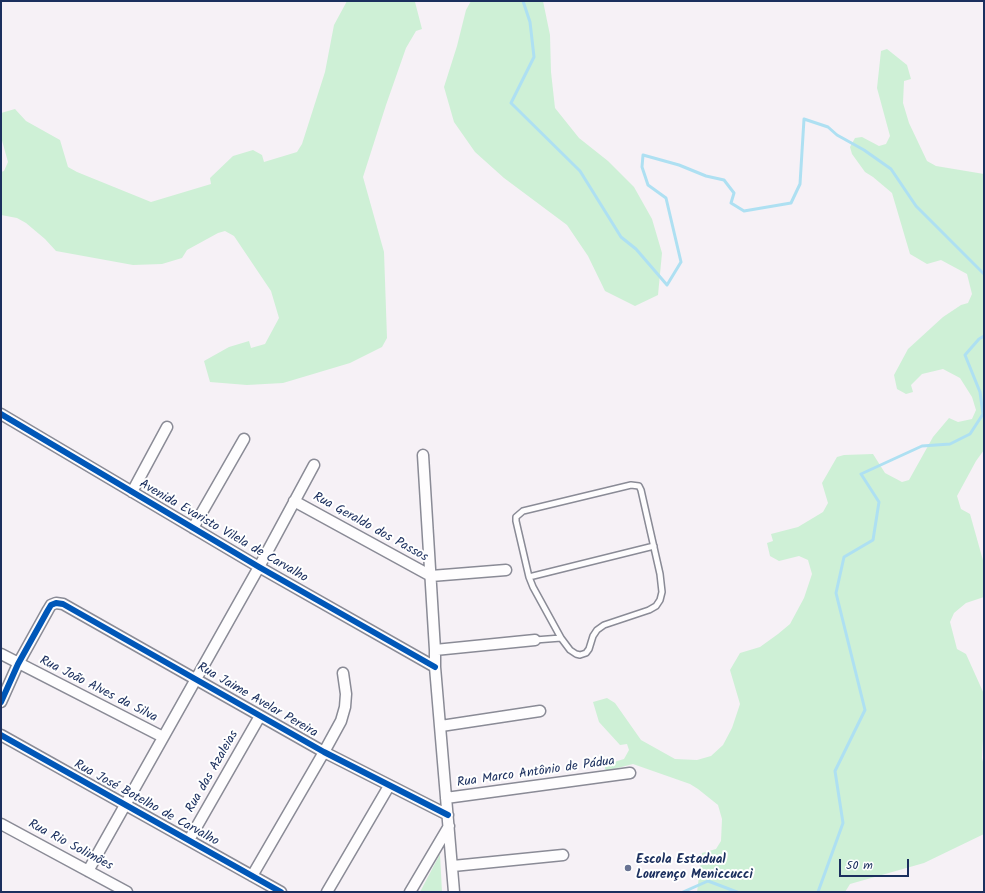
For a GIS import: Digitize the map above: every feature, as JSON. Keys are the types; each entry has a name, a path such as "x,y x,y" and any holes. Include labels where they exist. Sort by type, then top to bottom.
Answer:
{"street":[{"name":"Avenida Evaristo Vilela de Carvalho","path":"1,414 259,567 435,667"},
{"path":"132,492 167,427"},
{"path":"193,528 244,439"},
{"path":"424,455 435,667 454,892"},
{"path":"88,871 126,805 195,678 259,567 314,465"},
{"name":"Rua Geraldo dos Passos","path":"294,502 431,576 506,570"},
{"name":"Rua Jaime Avelar Pereira","path":"18,664 51,605 56,603 63,604 324,752 448,815"},
{"path":"435,650 535,640"},
{"name":"Rua João Alves da Silva","path":"1,654 163,737"},
{"path":"1,702 18,664"},
{"path":"252,876 341,721 345,707 346,694 343,673"},
{"path":"441,726 540,711"},
{"name":"Rua das Azaleias","path":"189,840 260,716"},
{"name":"Rua José Botelho de Carvalho","path":"1,735 281,892"},
{"name":"Rua Marco Antônio de Pádua","path":"446,798 630,773"},
{"path":"327,892 390,786"},
{"name":"Rua Rio Solimões","path":"1,824 127,892"},
{"path":"410,892 449,826"},
{"path":"453,866 563,855"}],"lane":[{"path":"631,485 639,486 642,490 654,546 662,592 660,600 656,606 649,610 604,625 597,630 593,636 589,649 586,653 580,655 570,650 561,638 533,587 529,577 516,517 523,511 631,485"},
{"path":"529,577 654,546"},
{"path":"535,640 561,638"}],"green space":[{"path":"347,1 413,1 415,2 422,29 416,31 406,48 363,177 384,252 387,338 382,347 350,363 283,383 247,385 210,382 204,361 229,347 249,341 251,348 265,344 279,318 271,291 234,236 225,231 218,233 187,250 182,258 162,264 133,265 56,251 45,239 26,223 17,218 1,215 1,172 4,171 8,162 1,137 1,113 15,109 26,121 60,140 68,167 151,202 211,184 210,178 233,156 253,150 262,155 264,162 297,152 302,144 325,72 334,25"},
{"path":"471,1 543,1 550,35 551,72 555,108 579,138 608,161 634,187 652,219 662,253 658,295 635,306 605,291 588,256 567,225 504,178 475,152 454,122 444,87 457,46 466,10"},
{"path":"887,49 907,65 911,79 904,81 903,103 909,123 927,161 936,166 984,174 984,450 976,461 957,496 961,509 970,514 984,564 984,597 966,603 954,613 950,622 957,649 966,654 984,694 982,758 984,766 984,834 924,863 850,884 845,892 697,892 702,853 716,849 721,841 722,819 718,805 690,784 633,764 606,771 604,765 624,759 629,750 627,744 620,745 599,722 593,702 607,698 615,703 641,740 675,759 697,760 711,756 723,745 732,728 740,704 730,670 740,653 760,647 790,624 804,598 812,574 808,560 799,556 779,561 770,556 767,543 773,541 771,534 798,527 823,512 828,503 822,483 837,457 844,455 873,454 885,473 902,482 909,480 933,437 949,418 958,422 972,419 976,410 972,397 960,378 943,369 922,374 911,385 913,392 906,394 897,389 894,375 908,349 943,317 961,305 968,303 972,294 967,274 941,260 927,264 910,254 892,193 865,172 852,154 850,147 855,138 862,137 879,146 886,144 890,136 877,88 881,51"},
{"path":"440,854 442,892 420,892"}],"waterway":[{"path":"523,1 530,22 534,57 511,103 580,171 621,237 636,249 667,285 681,262 666,198 648,185 642,167 643,155 679,165 706,176 724,180 734,193 731,203 744,211 791,203 800,184 804,119 828,127 837,135 864,150 891,169 916,206 984,274"},
{"path":"818,892 843,823 835,771 865,710 836,593 844,557 873,540 879,502 861,474 922,446 950,444 970,434 983,414 980,392 965,355 979,339 984,336"},
{"path":"683,892 708,881 737,892"}],"cycle path":[{"path":"1,414 259,567 435,667"},
{"path":"1,702 18,664 51,605 56,603 63,604 324,752 448,815"},
{"path":"1,735 281,892"}],"place":[{"name":"Escola Estadual Lourenço Meniccucci","path":"628,868"}]}
